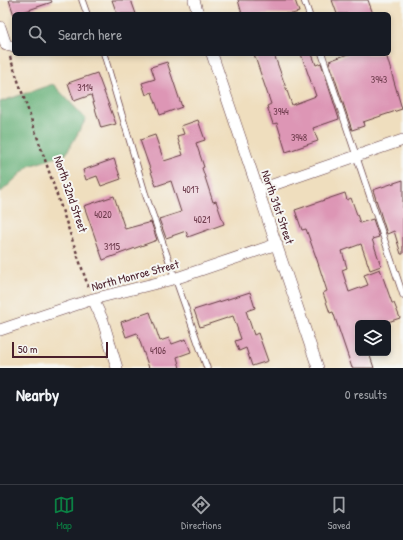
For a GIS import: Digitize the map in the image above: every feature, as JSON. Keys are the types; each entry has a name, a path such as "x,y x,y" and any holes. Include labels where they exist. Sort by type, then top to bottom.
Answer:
{"street":[{"path":"194,0 197,12"},
{"path":"0,27 10,46"},
{"name":"North 31st Street","path":"213,56 318,368"},
{"path":"258,190 403,140"},
{"name":"North Monroe Street","path":"0,330 93,299 177,278 277,244"},
{"path":"93,299 103,321 117,368"}],"lane":[{"path":"82,0 86,12"},
{"path":"304,0 308,12"},
{"path":"105,56 146,192 207,368"},
{"path":"323,56 403,295"}],"path":[{"name":"North 32nd Street","path":"13,56 93,299"}],"green space":[{"path":"53,84 86,119 66,154 29,166 0,193 0,102"}],"building":[{"path":"9,0 51,0 52,2 23,12 13,12"},
{"path":"112,0 131,0 135,12 116,12"},
{"path":"238,0 295,0 299,12 241,12"},
{"path":"332,0 368,0 372,12 336,12"},
{"path":"255,56 275,56 292,105 316,96 302,56 313,56 316,65 321,63 339,119 313,128 318,141 286,152 277,123 273,124 267,106 271,104"},
{"path":"343,56 387,56 402,109 363,122 364,126 352,130 329,61"},
{"path":"167,62 182,107 160,115 152,92 146,95 142,83 155,79 151,67"},
{"path":"97,73 116,124 101,128 91,95 74,101 68,83"},
{"path":"198,120 205,140 196,143 204,167 202,168 213,202 216,201 224,224 188,237 186,231 166,238 159,219 181,212 171,181 156,186 140,140 155,135 164,161 183,155 177,136 184,134 181,126"},
{"path":"114,159 121,179 101,186 97,176 86,180 83,170"},
{"path":"403,180 403,254 401,254 394,231 387,234 373,190"},
{"path":"345,193 347,200 351,198 360,223 373,219 379,237 372,239 381,266 370,270 361,244 342,251 347,268 342,270 349,292 368,285 364,275 380,269 392,303 394,303 400,318 391,321 355,320 355,356 370,356 374,368 352,368 333,312 330,313 323,293 327,291 306,229 302,230 295,210"},
{"path":"114,196 125,229 151,222 157,240 103,260 84,206"},
{"path":"250,292 255,308 246,311 254,335 258,333 268,361 252,366 246,348 239,351 235,341 241,339 233,316 200,327 194,310"},
{"path":"150,312 160,341 169,338 172,344 186,339 191,352 177,357 180,368 149,368 137,333 126,337 121,322"}]}
